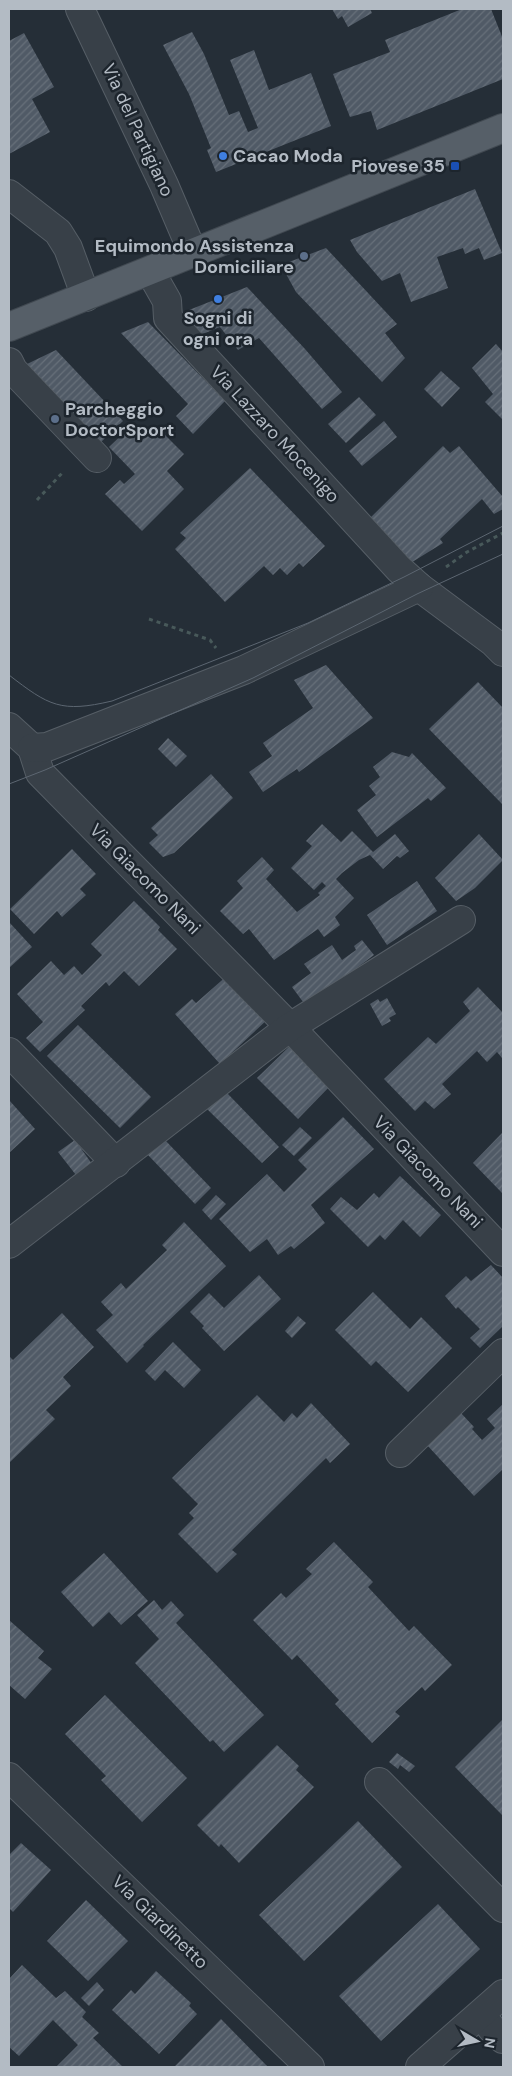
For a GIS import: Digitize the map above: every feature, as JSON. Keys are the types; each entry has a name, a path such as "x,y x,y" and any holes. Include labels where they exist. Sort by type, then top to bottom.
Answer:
{"main road":[{"path":"9,327 503,128"}],"street":[{"name":"Via del Partigiano","path":"80,9 164,185 193,253"},
{"path":"9,194 58,232 68,248 86,297"},
{"name":"Via Lazzaro Mocenigo","path":"150,270 167,301 168,318 399,569 419,587 493,642 503,652"},
{"path":"9,362 13,370 92,453"},
{"path":"32,748 47,747 227,676 419,587"},
{"name":"Via Giacomo Nani","path":"9,726 32,748 40,772 290,1027 503,1252"},
{"path":"9,1244 290,1027 460,920"},
{"path":"9,1052 116,1163"},
{"path":"400,1453 503,1354"},
{"name":"Via Giardinetto","path":"9,1777 310,2067"},
{"path":"379,1782 503,1908"},
{"path":"420,2067 503,1994"},
{"path":"481,2015 503,2039"}],"path":[{"path":"37,500 92,453"},
{"path":"419,587 467,552 503,533"},
{"path":"149,619 210,640 217,650 227,676"}],"building":[{"path":"332,9 370,9 372,13 348,27 342,16 338,19"},
{"path":"462,9 491,9 503,39 503,79 377,130 371,111 350,117 333,74 390,52 385,40"},
{"path":"192,32 204,54 229,115 239,111 248,132 258,128 230,60 254,50 269,90 311,73 331,126 216,172 207,150 211,148 189,94 163,45"},
{"path":"24,33 54,87 32,99 50,132 9,154 9,41"},
{"path":"475,189 502,253 484,260 479,248 465,254 463,248 437,257 448,288 411,302 400,273 382,281 357,252 350,240"},
{"path":"326,248 397,324 385,333 405,358 382,382 296,292 281,265"},
{"path":"247,287 342,392 322,409 259,338 238,350 220,327 200,335 189,310"},
{"path":"148,322 225,401 193,434 176,416 188,404 121,333"},
{"path":"496,344 503,352 503,420 485,402 493,394 472,368"},
{"path":"56,350 123,421 101,442 25,365"},
{"path":"441,371 460,388 442,407 424,389"},
{"path":"359,397 376,415 346,443 328,424"},
{"path":"384,421 397,437 362,466 349,451"},
{"path":"156,426 184,454 167,471 184,489 142,531 105,494 120,480 124,484 135,474 109,447 129,428 141,441"},
{"path":"443,446 450,453 459,446 503,497 503,509 494,514 482,499 440,539 443,543 409,564 367,521"},
{"path":"250,468 325,546 303,567 299,563 287,575 280,568 273,575 264,566 225,602 175,549 186,538 180,533"},
{"path":"326,665 373,718 299,772 297,769 263,792 249,772 272,756 263,743 313,708 294,680"},
{"path":"478,682 503,708 503,805 429,729"},
{"path":"168,738 187,756 176,767 158,749"},
{"path":"392,752 409,757 412,753 446,788 431,801 428,798 377,837 357,810 376,795 369,786 380,777 373,767"},
{"path":"211,774 233,798 174,853 163,857 149,843 158,835 151,828"},
{"path":"322,824 341,842 352,831 373,852 395,834 409,851 400,858 397,856 383,869 370,855 359,860 342,873 336,879 354,898 335,917 340,925 324,937 318,929 274,960 249,929 243,934 220,911 243,888 237,881 262,857 274,870 266,879 297,912 320,895 318,893 326,886 322,882 314,890 291,868 312,846 306,841"},
{"path":"479,834 503,860 475,888 456,901 435,878"},
{"path":"72,849 96,874 80,889 86,895 62,917 57,911 34,934 10,909"},
{"path":"417,881 437,911 387,945 367,915"},
{"path":"134,901 160,927 158,930 177,949 139,986 124,971 109,986 106,982 81,1006 85,1010 40,1052 26,1038 43,1022 17,994 51,961 64,975 74,966 82,975 102,955 91,944"},
{"path":"9,922 32,947 9,968"},
{"path":"362,940 374,955 306,1006 292,987 311,973 304,964 332,945 342,960 356,950 354,946"},
{"path":"229,974 269,1018 220,1064 175,1014 192,999 196,1003"},
{"path":"478,987 503,1013 502,1058 497,1052 487,1062 477,1051 442,1084 451,1094 434,1109 425,1101 415,1111 384,1079 428,1037 436,1044 470,1011 463,1002"},
{"path":"387,998 396,1014 389,1018 391,1021 382,1026 370,1004 378,999 380,1002"},
{"path":"78,1025 151,1097 120,1128 47,1056"},
{"path":"292,1044 331,1085 298,1119 257,1078"},
{"path":"227,1093 279,1147 262,1163 206,1108"},
{"path":"9,1100 35,1129 9,1153"},
{"path":"343,1117 374,1149 311,1205 325,1223 294,1249 291,1246 278,1255 267,1239 250,1252 219,1219 267,1174 284,1192 307,1169 298,1160"},
{"path":"300,1127 312,1138 294,1156 282,1145"},
{"path":"503,1132 503,1194 473,1163"},
{"path":"164,1139 211,1188 195,1204 148,1155"},
{"path":"75,1140 92,1164 76,1175 58,1152"},
{"path":"400,1176 441,1215 420,1237 403,1220 385,1240 380,1235 368,1247 330,1209 341,1197 357,1210 374,1193 379,1198"},
{"path":"216,1195 226,1204 211,1220 202,1210"},
{"path":"184,1222 226,1266 143,1345 127,1363 96,1330 113,1315 101,1302 121,1283 126,1289 167,1250 162,1245"},
{"path":"491,1265 503,1278 503,1326 480,1348 470,1338 480,1329 458,1307 456,1309 445,1296 466,1276 471,1281"},
{"path":"259,1275 281,1299 224,1351 190,1312 209,1293 224,1308"},
{"path":"373,1292 410,1329 421,1317 452,1348 408,1392 376,1361 371,1366 335,1330"},
{"path":"62,1313 94,1347 63,1377 71,1386 46,1410 55,1419 9,1463 9,1356 13,1360"},
{"path":"298,1316 306,1323 292,1338 285,1331"},
{"path":"173,1342 201,1370 184,1388 165,1370 155,1381 145,1371"},
{"path":"257,1395 284,1422 292,1413 297,1418 311,1403 350,1444 330,1463 326,1458 232,1550 237,1554 217,1573 178,1534 194,1518 189,1513 198,1504 172,1478"},
{"path":"503,1404 503,1469 474,1496 427,1445 460,1412 474,1427 472,1429 482,1440 495,1428 487,1419"},
{"path":"334,1542 373,1582 368,1587 409,1631 414,1626 452,1665 425,1691 422,1687 395,1712 400,1716 372,1743 335,1704 339,1700 297,1655 292,1660 253,1620 281,1593 286,1598 312,1574 306,1569"},
{"path":"104,1553 148,1601 121,1625 109,1612 93,1627 61,1592"},
{"path":"154,1600 162,1610 171,1601 184,1615 176,1623 264,1715 224,1752 213,1740 210,1742 135,1663 159,1639 137,1615"},
{"path":"9,1620 44,1651 38,1658 52,1669 25,1699 9,1685"},
{"path":"105,1695 187,1778 142,1822 101,1780 106,1776 65,1734"},
{"path":"503,1719 503,1816 455,1767"},
{"path":"277,1745 299,1766 296,1770 314,1787 239,1863 221,1844 219,1847 197,1825"},
{"path":"397,1753 415,1766 409,1772 400,1765 398,1769 389,1762"},
{"path":"358,1821 402,1867 304,1961 259,1915"},
{"path":"21,1843 51,1870 13,1912 9,1908 9,1855"},
{"path":"86,1900 128,1941 88,1981 47,1941"},
{"path":"438,1904 480,1949 381,2041 339,1996"},
{"path":"22,1965 56,1998 65,1991 86,2012 82,2017 99,2033 93,2038 123,2067 56,2067 78,2045 53,2020 19,2056 9,2047 9,1979"},
{"path":"156,1971 191,2003 189,2006 197,2014 159,2054 112,2010 131,1990 135,1994"},
{"path":"97,1982 104,1990 89,2006 81,1998"},
{"path":"221,2019 268,2067 174,2067 188,2053"}],"tram line":[{"path":"9,675 35,694 56,704 80,706 112,701 308,623 404,577 503,526"},
{"path":"9,784 45,770 253,678 417,594 503,554"}],"place":[{"name":"Cacao Moda","path":"223,156"},
{"name":"Piovese 35","path":"455,166"},
{"name":"Equimondo Assistenza Domiciliare","path":"304,256"},
{"name":"Sogni di ogni ora","path":"218,299"},
{"name":"Parcheggio DoctorSport","path":"55,419"}]}
